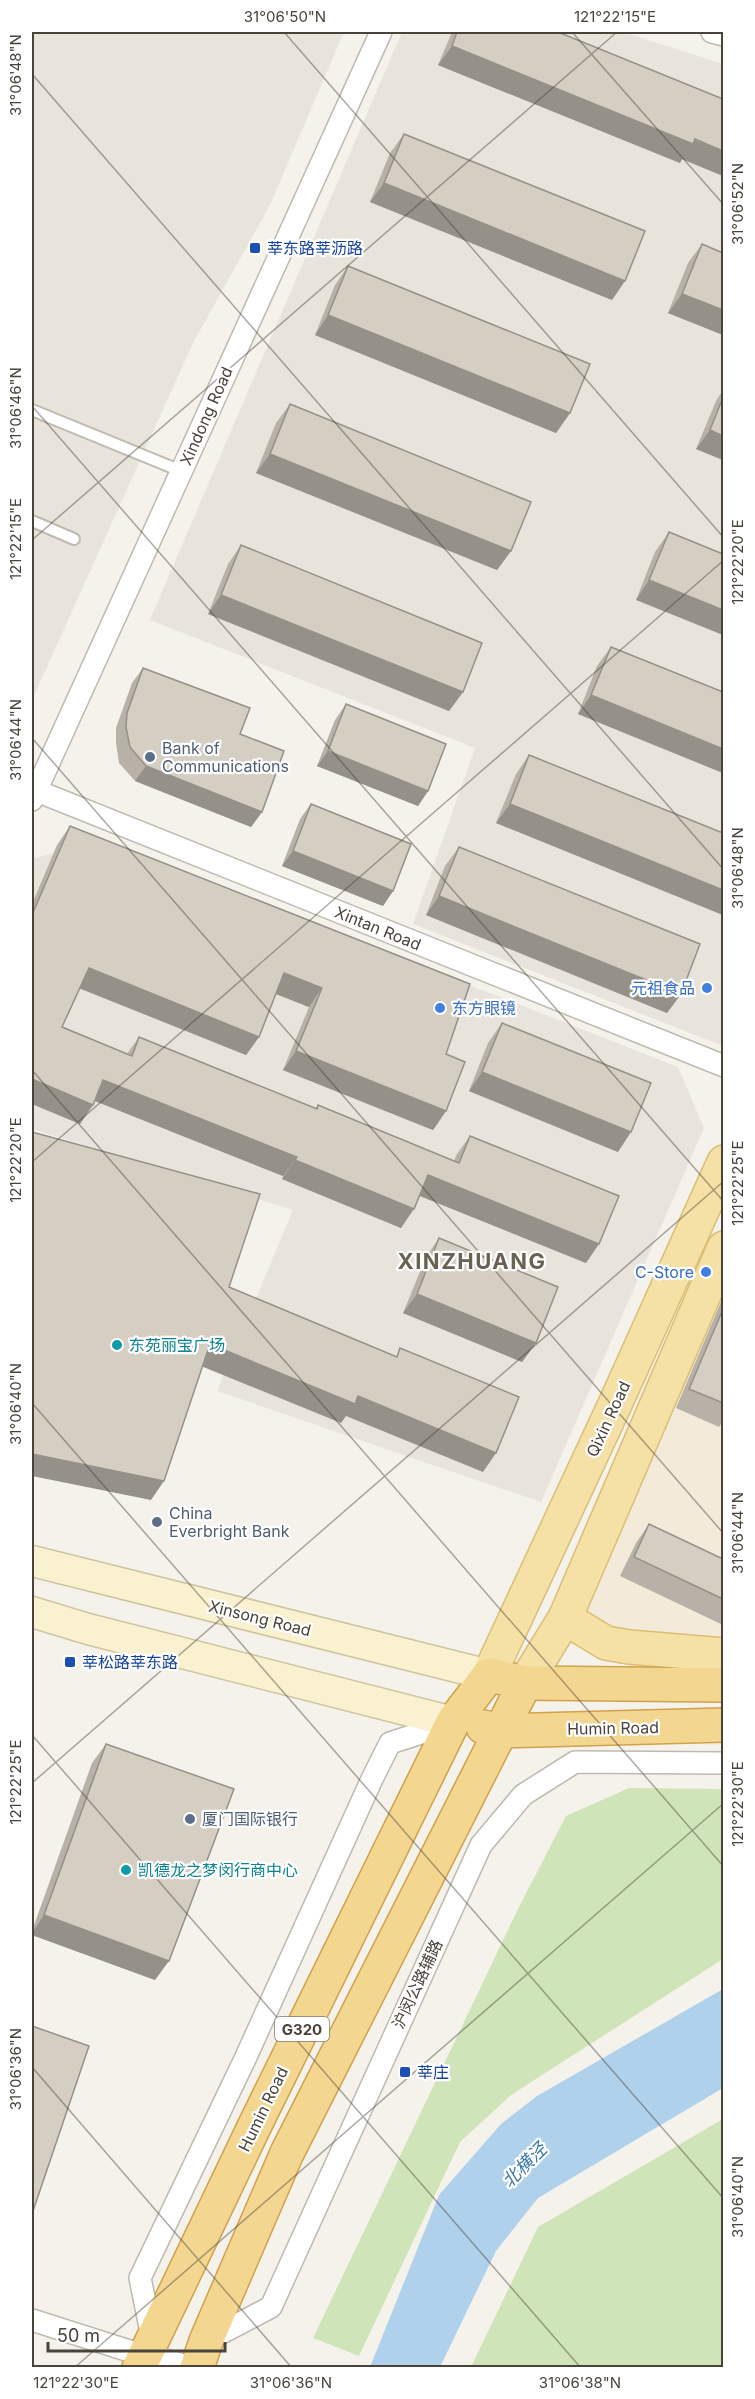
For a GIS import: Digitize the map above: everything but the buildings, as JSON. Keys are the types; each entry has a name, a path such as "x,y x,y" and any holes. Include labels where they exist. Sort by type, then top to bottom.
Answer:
{"highway":[{"path":"489,1675 525,1683 723,1685"},
{"name":"Humin Road","path":"145,2353 453,1722 489,1675"},
{"name":"G320","path":"201,2354 287,2153 525,1683"},
{"name":"Humin Road","path":"453,1722 502,1731 723,1725"}],"main road":[{"name":"Qixin Road","path":"489,1675 616,1402 723,1162"},
{"path":"525,1683 565,1618 723,1248"},
{"name":"Xinsong Road","path":"32,1561 489,1675"},
{"path":"32,1612 88,1629 453,1722"},
{"path":"565,1618 606,1643 723,1654"}],"street":[{"name":"Xindong Road","path":"33,794 381,32"},
{"path":"712,32 723,35"},
{"name":"Xintan Road","path":"33,794 723,1066"},
{"path":"145,2353 140,2278 245,2059 372,1779 390,1743 453,1722"},
{"name":"沪闵公路辅路","path":"201,2354 271,2307 481,1845 523,1795 575,1762 723,1763"},
{"path":"32,2320 145,2353 184,2367"}],"lane":[{"path":"32,410 181,471"},
{"path":"32,521 74,539"}],"shaded area":[{"path":"32,32 344,32 270,205 193,343 32,700"},
{"path":"402,32 623,32 723,64 723,1046 413,924 475,748 150,620"},
{"path":"100,840 678,1067 704,1128 541,1502 217,1391 293,1210 32,1129 32,859"},
{"path":"723,1283 723,1639 604,1627 582,1607"}],"green space":[{"path":"629,1788 723,1789 723,1959 511,2095 460,2142 359,2356 313,2338 519,1907 566,1816"},
{"path":"723,2119 723,2367 471,2367 538,2227"}],"water":[{"name":"北横泾","path":"723,1989 723,2088 538,2198 496,2251 440,2367 370,2367 439,2195 501,2124 537,2096"}],"place":[{"name":"莘东路莘沥路","path":"255,248"},
{"name":"Bank of Communications","path":"150,757"},
{"name":"元祖食品","path":"707,988"},
{"name":"东方眼镜","path":"440,1008"},
{"name":"C-Store","path":"706,1272"},
{"name":"东苑丽宝广场","path":"117,1345"},
{"name":"China Everbright Bank","path":"157,1522"},
{"name":"莘松路莘东路","path":"70,1662"},
{"name":"厦门国际银行","path":"190,1819"},
{"name":"凯德龙之梦闵行商中心","path":"126,1870"},
{"name":"莘庄","path":"405,2072"}],"district":[{"name":"XINZHUANG","path":"472,1261"}]}
